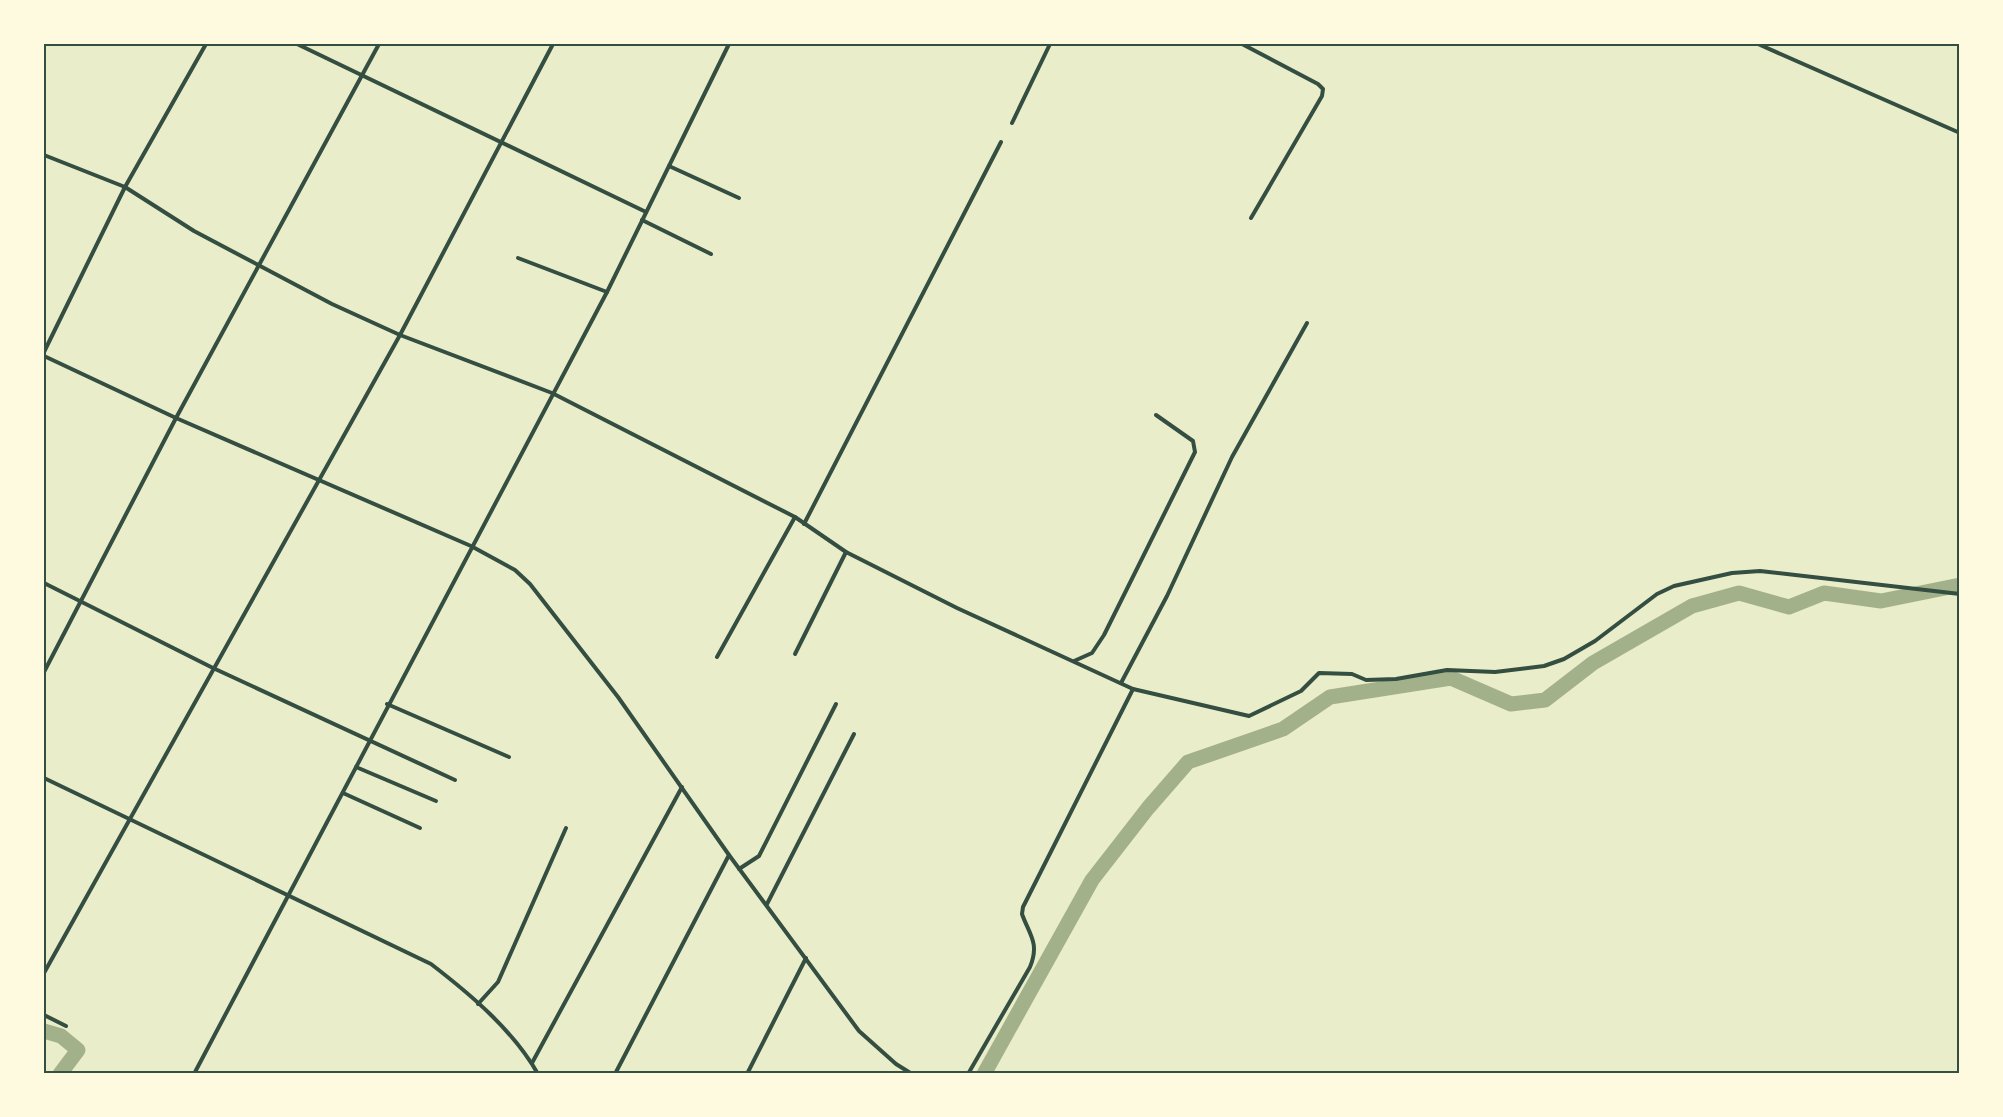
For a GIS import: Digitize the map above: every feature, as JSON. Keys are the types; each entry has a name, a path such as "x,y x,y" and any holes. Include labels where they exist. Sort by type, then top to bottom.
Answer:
{"street":[{"path":"206,44 125,187 44,354 176,418 320,478 471,546 515,570 530,584 618,697 739,869 767,904 858,1031 896,1064 912,1074"},
{"path":"297,44 646,212"},
{"path":"44,672 176,418 379,44"},
{"path":"44,973 128,818 400,335 553,44"},
{"path":"194,1074 290,895 387,704 607,292 729,44"},
{"path":"1012,123 1050,44"},
{"path":"1242,44 1318,84 1323,89 1322,96 1251,218"},
{"path":"1758,44 1959,133"},
{"path":"804,524 1000,142"},
{"path":"44,155 125,187 194,231 400,335 552,393 795,518 846,552 957,608 1133,689 1249,716 1301,691 1319,673 1352,674 1366,680 1396,679 1447,670 1495,672 1544,666 1564,659 1595,641 1657,594 1674,586 1732,573 1760,571 1959,594"},
{"path":"669,166 740,198"},
{"path":"642,220 711,254"},
{"path":"518,258 607,292"},
{"path":"1121,683 1167,596 1232,457 1307,323"},
{"path":"1074,662 1092,653 1104,635 1195,452 1193,441 1156,415"},
{"path":"717,657 795,518"},
{"path":"795,654 846,552"},
{"path":"44,583 82,600 213,668 455,780"},
{"path":"968,1074 1030,967 1033,935 1022,914 1023,907 1133,689"},
{"path":"387,704 508,757"},
{"path":"739,869 759,856 836,704"},
{"path":"767,904 854,734"},
{"path":"356,767 436,801"},
{"path":"44,778 431,964 506,1031 537,1074"},
{"path":"532,1064 682,787"},
{"path":"343,793 420,828"},
{"path":"478,1004 498,982 566,828"},
{"path":"615,1074 729,855"},
{"path":"747,1074 806,958"},
{"path":"44,1015 66,1026"}],"waterway":[{"path":"984,1074 1092,880 1148,808 1188,762 1283,729 1330,697 1451,678 1511,704 1545,700 1593,663 1692,606 1739,593 1789,607 1824,593 1881,601 1960,585"},
{"path":"44,1031 61,1036 78,1050 60,1074"}]}
